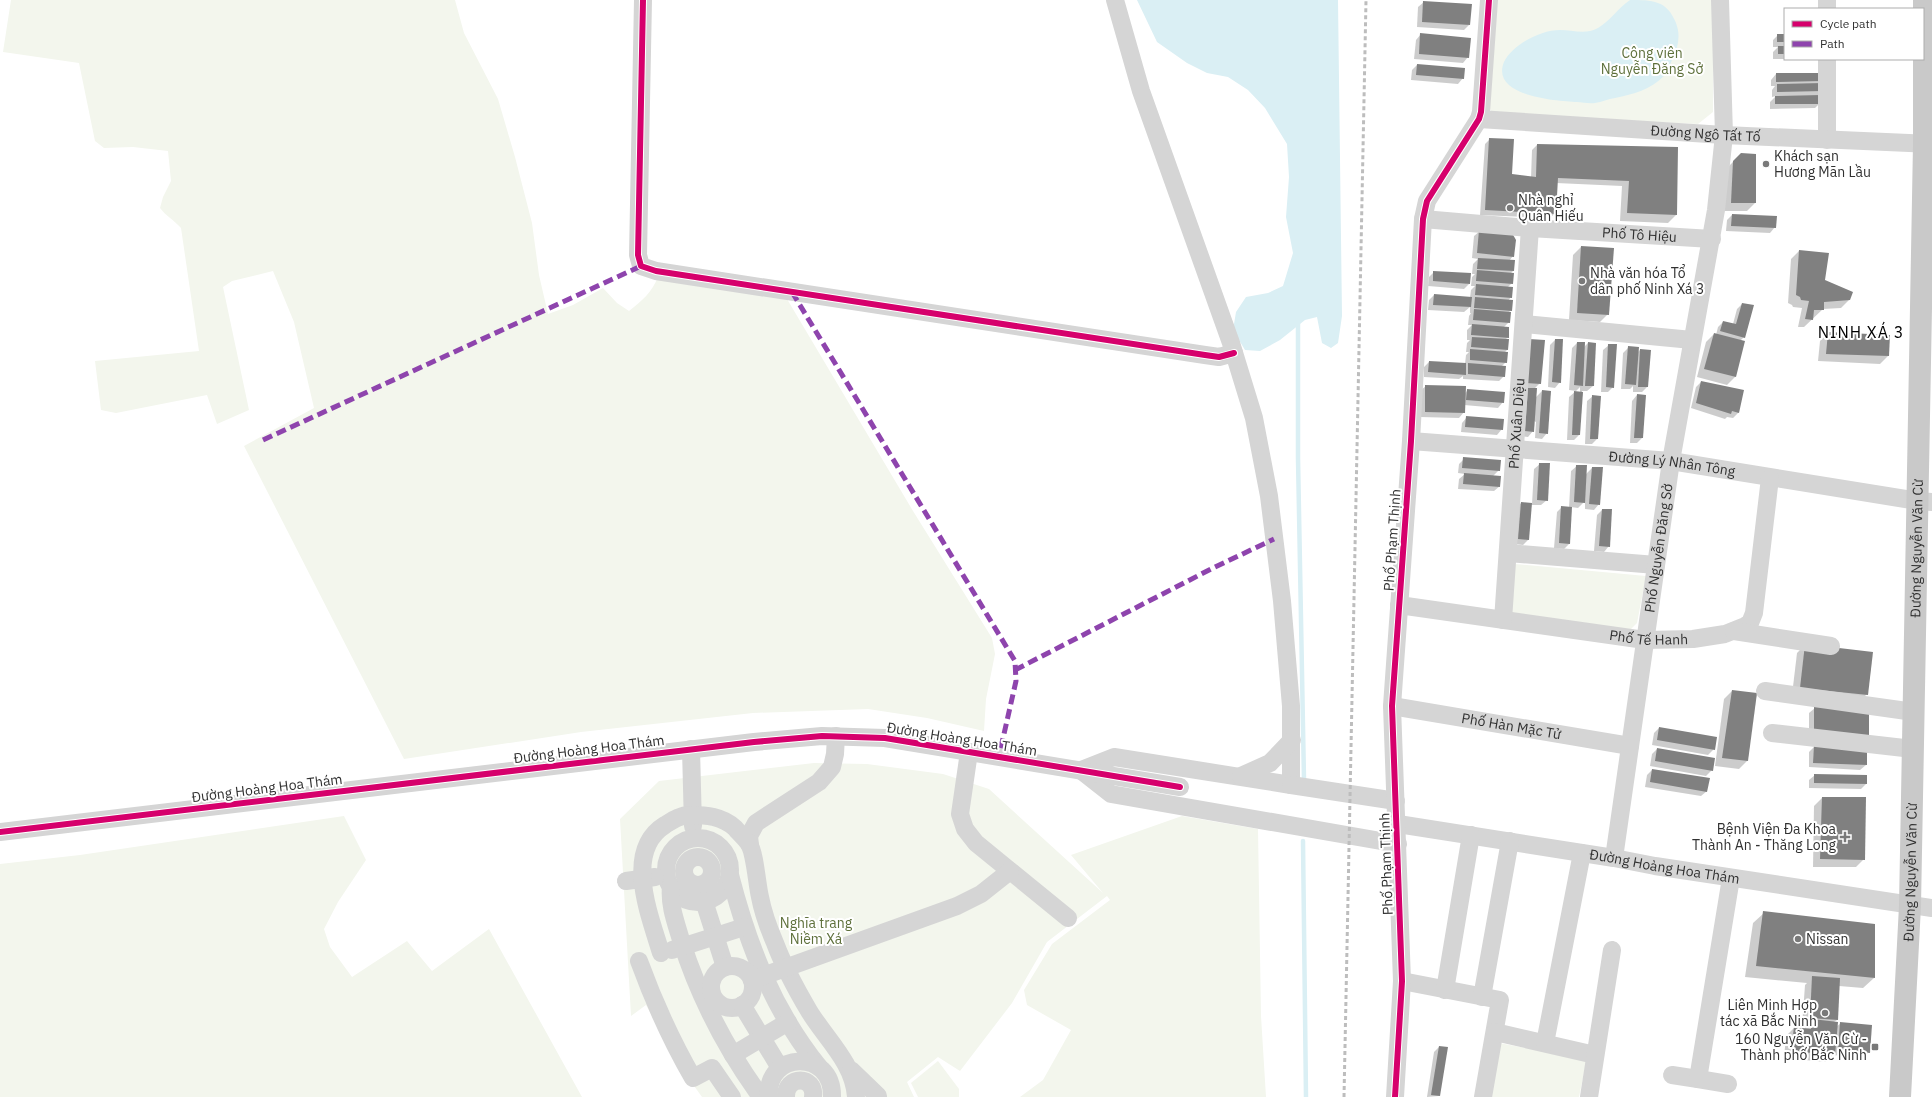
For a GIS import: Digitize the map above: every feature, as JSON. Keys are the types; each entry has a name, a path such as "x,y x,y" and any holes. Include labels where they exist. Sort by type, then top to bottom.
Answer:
{"main road":[{"name":"Đường Nguyễn Văn Cừ","path":"1900,1097 1910,906 1914,712 1925,501 1928,144 1924,0"}],"street":[{"path":"643,0 643,67 638,255 641,266 664,273 1205,355 1219,357 1234,353"},
{"path":"1115,0 1141,91 1234,353 1254,418 1269,496 1283,609 1292,706 1291,785"},
{"name":"Phố Phạm Thịnh","path":"1395,1097 1402,982 1398,824 1392,706 1410,441 1422,219 1427,201 1479,119 1481,112 1489,0"},
{"name":"Phố Nguyễn Đăng Sở","path":"1614,858 1671,461 1692,340 1712,239 1724,134 1720,0"},
{"path":"1827,60 1827,140"},
{"name":"Đường Ngô Tất Tố","path":"1479,119 1827,140 1928,144"},
{"name":"Phố Tô Hiệu","path":"1422,219 1530,228 1712,239"},
{"name":"Phố Xuân Diệu","path":"1503,620 1530,228"},
{"path":"1524,324 1692,340"},
{"name":"Đường Lý Nhân Tông","path":"1410,441 1671,461 1770,478 1925,501"},
{"name":"Phố Tế Hanh","path":"1399,605 1645,640 1693,639 1720,635 1734,631 1750,622 1754,613 1770,478"},
{"path":"1508,553 1656,564"},
{"path":"1734,631 1831,646"},
{"path":"1764,691 1914,712"},
{"name":"Phố Hàn Mặc Tử","path":"1392,706 1630,746"},
{"path":"1772,733 1913,749"},
{"name":"Đường Hoàng Hoa Thám","path":"0,832 690,749 822,736 885,738 1180,787"},
{"path":"836,736 835,754 832,767 819,782 756,823 749,836 760,899 775,944 809,1011 845,1062 852,1075 856,1097"},
{"path":"1240,776 1256,771 1270,763 1292,740"},
{"path":"690,749 694,838"},
{"path":"969,752 960,814 965,829 976,843 1068,918"},
{"path":"1080,770 1114,757 1396,801"},
{"path":"1080,770 1111,794 1398,844"},
{"path":"661,954 648,909 635,880 643,856 655,833 676,818 685,815 713,816 726,821 750,845"},
{"name":"Đường Hoàng Hoa Thám","path":"1398,824 1614,858 1654,866 1910,906 1932,908"},
{"path":"1445,990 1471,835"},
{"path":"694,838 704,839 717,844 728,858 727,882 744,927 758,978 788,1022 815,1067 830,1081 832,1097 813,1096 810,1084 800,1080 793,1081 786,1094 766,1095 733,1055 712,1020 683,946 670,903 672,886 668,860 673,851 682,842 694,838"},
{"path":"1482,997 1510,841"},
{"path":"706,859 717,844"},
{"path":"673,851 687,862"},
{"path":"1545,1043 1582,853"},
{"path":"695,857 706,859 712,869 709,878 702,884 698,885 690,882 684,874 684,869 687,862 695,857"},
{"path":"758,978 753,993 742,1005 728,1007 722,1005 713,996 711,990 713,978 725,967 740,967 758,978 957,906 981,894 1010,871"},
{"path":"709,878 727,882"},
{"path":"1698,1079 1731,878"},
{"path":"635,880 672,886 690,882"},
{"path":"672,886 694,902 714,898 727,882"},
{"path":"704,901 725,967"},
{"path":"732,1097 712,1068 693,1078 669,1035 647,984 634,962 744,927"},
{"path":"1589,1097 1612,950"},
{"path":"1402,982 1500,1000 1483,1097"},
{"path":"742,1005 780,1068"},
{"path":"733,1055 788,1022"},
{"path":"1495,1032 1595,1055"},
{"path":"766,1095 773,1076 780,1068 791,1062 815,1067 845,1062"},
{"path":"845,1062 878,1096"},
{"path":"800,1080 815,1067"},
{"path":"1672,1075 1728,1084"}],"green space":[{"path":"11,0 455,0 464,33 498,99 532,223 539,275 548,314 573,305 603,288 617,303 629,311 646,296 658,277 787,299 913,511 992,638 995,654 986,699 984,731 927,718 868,709 753,713 581,732 404,759 244,446 314,408 294,322 273,271 232,281 223,287 249,410 217,424 207,395 116,413 101,410 95,361 199,351 181,228 160,208 163,197 171,181 168,151 133,147 104,148 95,141 79,63 3,52"},
{"name":"Công viên Nguyễn Đăng Sở","path":"1494,0 1713,0 1713,112 1698,124 1494,115 1487,105"},
{"path":"1515,564 1646,576 1637,623 1630,630 1510,614"},
{"name":"Nghĩa trang Niềm Xá","path":"814,763 867,764 943,774 989,789 1103,893 1071,855 1182,816 1258,829 1261,1016 1266,1097 1020,1097 1043,1080 1071,1030 1027,1005 1024,990 1052,944 1110,900 1107,896 1047,942 1012,1003 960,1071 938,1057 907,1082 914,1097 702,1097 679,1065 646,1005 631,1016 620,819 659,781"},
{"path":"344,816 366,860 338,902 324,929 330,947 352,977 407,941 432,971 489,929 582,1097 0,1097 0,864 80,855"},
{"path":"1499,1043 1587,1059 1579,1097 1489,1097"},
{"path":"938,1061 959,1089 959,1097 918,1097 911,1083"}],"shaded area":[{"path":"1137,0 1338,0 1342,316 1338,343 1331,348 1322,343 1317,317 1305,320 1280,340 1260,351 1245,350 1233,330 1236,312 1246,297 1268,293 1283,286 1293,253 1286,217 1289,177 1287,144 1265,108 1248,90 1228,77 1207,73 1187,63 1157,42"},
{"path":"1630,0 1645,0 1658,3 1672,15 1678,28 1678,42 1674,55 1664,76 1653,85 1635,93 1598,103 1590,103 1541,98 1515,89 1507,82 1502,73 1504,62 1513,50 1520,44 1536,36 1552,31 1560,30 1584,32 1598,28"}],"building":[{"path":"1423,1 1472,4 1470,25 1422,22"},
{"path":"1420,33 1471,38 1469,58 1419,54"},
{"path":"1777,34 1784,34 1784,42 1777,42"},
{"path":"1778,46 1784,46 1784,54 1778,54"},
{"path":"1417,64 1465,68 1464,79 1416,75"},
{"path":"1776,73 1822,73 1822,81 1776,82"},
{"path":"1823,83 1823,91 1777,92 1777,84"},
{"path":"1821,95 1821,104 1775,104 1775,96"},
{"path":"1489,138 1514,139 1512,174 1536,177 1537,144 1678,147 1677,215 1627,213 1629,181 1558,178 1556,214 1485,210"},
{"path":"1741,153 1756,154 1756,203 1731,203 1733,161"},
{"path":"1732,214 1777,216 1776,228 1731,226"},
{"path":"1479,230 1512,233 1516,240 1514,257 1477,253"},
{"path":"1581,246 1614,248 1609,315 1577,313"},
{"path":"1799,250 1829,253 1825,280 1853,292 1850,300 1824,302 1824,310 1814,310 1813,320 1805,319 1809,301 1801,300 1800,297 1796,295"},
{"path":"1478,258 1515,260 1514,271 1477,269"},
{"path":"1477,270 1514,273 1513,284 1476,281"},
{"path":"1433,271 1471,273 1470,284 1433,281"},
{"path":"1476,284 1513,287 1512,298 1475,295"},
{"path":"1434,294 1472,297 1471,307 1433,305"},
{"path":"1475,297 1513,300 1512,311 1474,308"},
{"path":"1742,303 1754,305 1745,338 1720,331 1723,321 1736,324"},
{"path":"1474,309 1511,312 1510,323 1473,320"},
{"path":"1472,324 1509,327 1509,338 1471,335"},
{"path":"1828,332 1890,335 1889,356 1826,354"},
{"path":"1714,333 1745,341 1736,377 1704,369"},
{"path":"1472,337 1509,339 1508,350 1471,347"},
{"path":"1529,339 1545,340 1541,384 1526,383"},
{"path":"1555,339 1563,339 1561,383 1552,382"},
{"path":"1577,342 1585,342 1583,386 1574,385"},
{"path":"1588,342 1596,343 1594,386 1585,386"},
{"path":"1608,344 1617,344 1614,388 1606,387"},
{"path":"1628,346 1639,347 1636,385 1625,384"},
{"path":"1470,349 1508,352 1507,363 1470,360"},
{"path":"1640,349 1651,350 1648,387 1638,387"},
{"path":"1429,361 1466,363 1466,375 1428,372"},
{"path":"1468,363 1506,366 1505,377 1468,374"},
{"path":"1701,381 1744,390 1739,413 1732,411 1731,414 1696,403"},
{"path":"1425,385 1466,386 1465,413 1425,412"},
{"path":"1528,388 1537,388 1534,432 1525,431"},
{"path":"1467,389 1505,392 1504,403 1466,400"},
{"path":"1542,390 1551,391 1548,434 1539,433"},
{"path":"1574,391 1583,392 1580,435 1572,435"},
{"path":"1637,394 1646,395 1643,438 1634,438"},
{"path":"1592,395 1601,396 1598,439 1590,439"},
{"path":"1466,416 1504,419 1503,430 1465,427"},
{"path":"1463,457 1501,460 1500,471 1462,468"},
{"path":"1539,463 1550,463 1548,501 1537,500"},
{"path":"1576,465 1587,465 1585,503 1574,502"},
{"path":"1592,467 1603,467 1600,505 1589,504"},
{"path":"1464,473 1501,476 1500,487 1463,484"},
{"path":"1521,502 1532,503 1529,540 1518,539"},
{"path":"1561,506 1572,507 1570,544 1559,543"},
{"path":"1602,509 1612,509 1610,547 1599,546"},
{"path":"1805,644 1873,652 1868,695 1800,688"},
{"path":"1732,690 1757,693 1748,761 1722,758"},
{"path":"1814,707 1869,708 1869,737 1814,736"},
{"path":"1659,727 1717,737 1715,750 1657,740"},
{"path":"1814,746 1867,748 1867,765 1813,763"},
{"path":"1657,748 1715,758 1713,771 1655,761"},
{"path":"1652,769 1710,778 1707,792 1650,782"},
{"path":"1814,774 1867,775 1867,784 1814,783"},
{"path":"1822,797 1866,797 1865,860 1820,859"},
{"path":"1763,911 1875,924 1875,978 1756,966"},
{"path":"1812,976 1840,978 1838,1020 1810,1018"},
{"path":"1812,1019 1838,1022 1835,1055 1791,1051 1794,1027 1811,1029"},
{"path":"1840,1022 1872,1025 1870,1053 1838,1050"},
{"path":"1439,1046 1448,1047 1440,1096 1431,1095"}],"waterway":[{"path":"1298,322 1298,458 1304,780"},
{"path":"1303,841 1306,1097"}],"railway":[{"path":"1344,1097 1366,0"}],"marked path":[{"path":"263,440 641,266"},
{"path":"792,292 1015,661 1016,681 999,756"},
{"path":"1015,670 1213,568 1274,539"}],"cycle path":[{"path":"643,0 638,255 641,266 656,271 1205,355 1219,357 1234,353"},
{"path":"1395,1097 1402,981 1392,706 1411,441 1423,219 1427,201 1479,119 1481,112 1489,0"},
{"path":"0,832 754,742 822,736 885,738 1180,787"}],"place":[{"name":"Khách sạn Hương Mãn Lầu","path":"1766,164"},
{"name":"Nhà nghỉ Quân Hiếu","path":"1510,208"},
{"name":"Nhà văn hóa Tổ dân phố Ninh Xá 3","path":"1582,281"},
{"name":"Bệnh Viện Đa Khoa Thành An - Thăng Long","path":"1845,837"},
{"name":"Nissan","path":"1798,939"},
{"name":"Liên Minh Hợp tác xã Bắc Ninh","path":"1825,1013"},
{"name":"160 Nguyễn Văn Cừ - Thành phố Bắc Ninh","path":"1875,1047"}],"district":[{"name":"NINH XÁ 3","path":"1861,332"}]}
